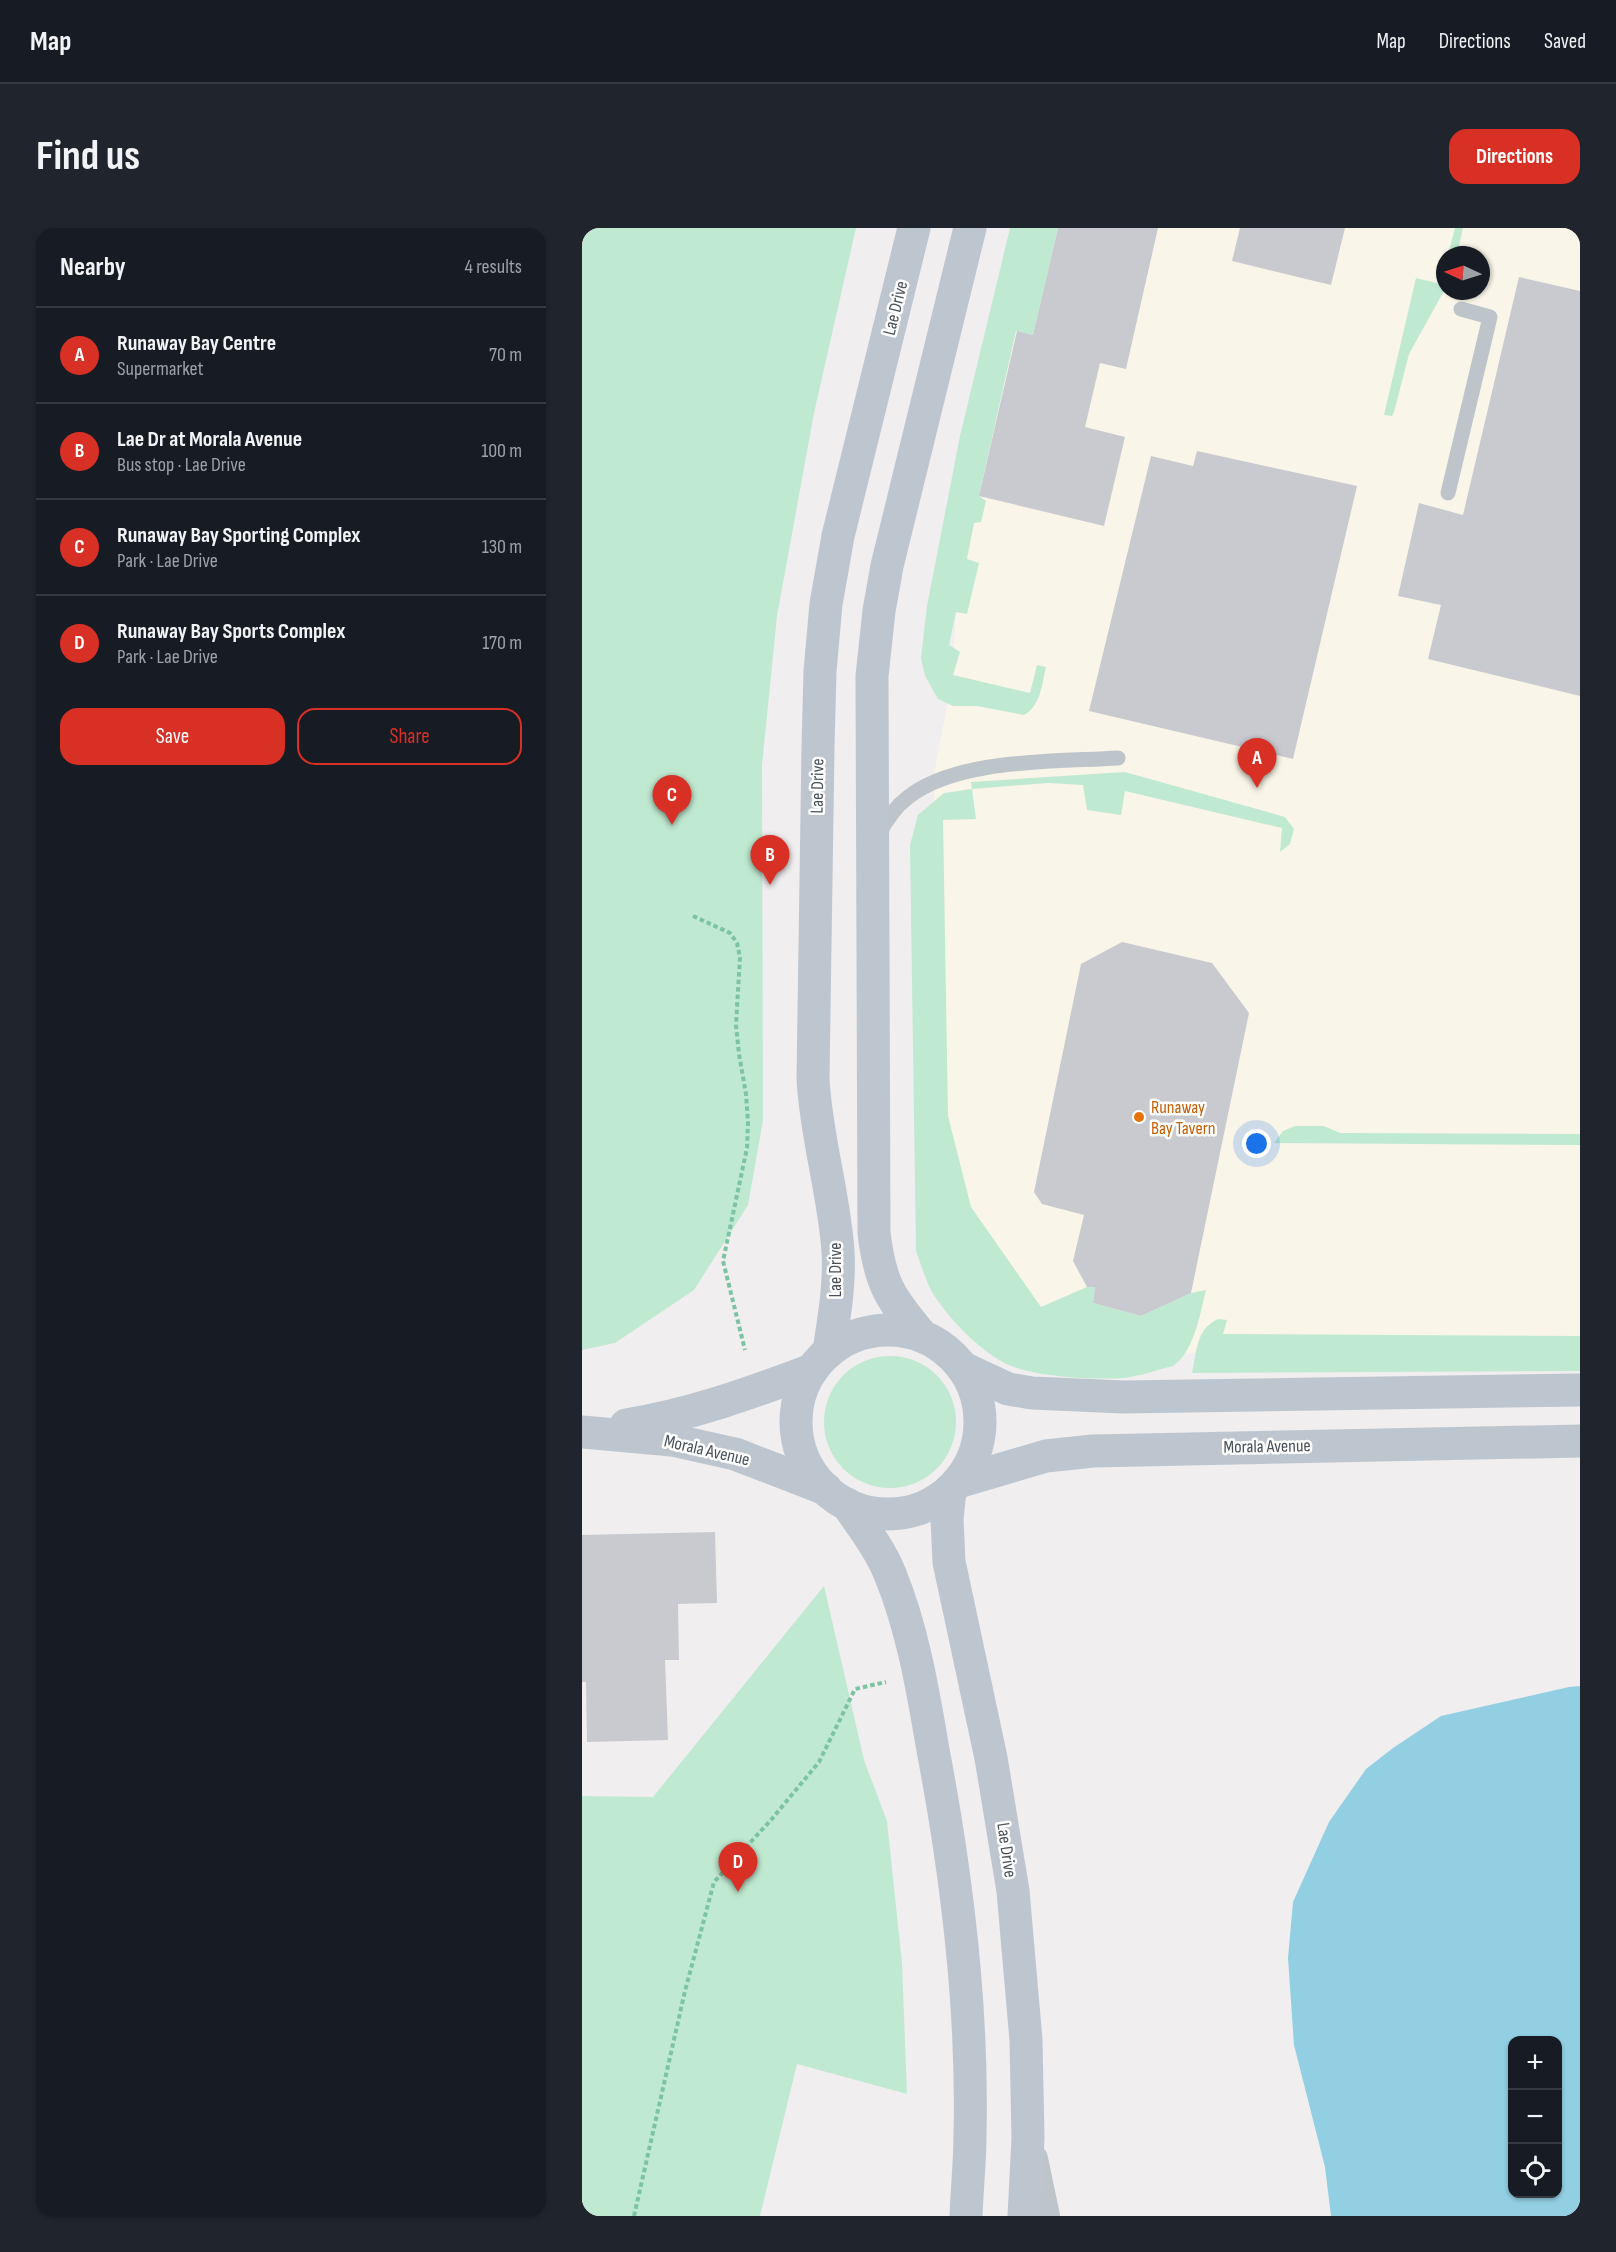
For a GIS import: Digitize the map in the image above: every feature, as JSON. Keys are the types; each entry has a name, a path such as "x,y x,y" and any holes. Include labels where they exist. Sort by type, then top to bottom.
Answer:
{"main road":[{"name":"Lae Drive","path":"821,1361 838,1283 838,1251 814,1110 813,1079 815,841 820,671 826,604 838,536 914,228"},
{"path":"922,1336 892,1299 877,1259 874,1233 873,676 879,611 887,566 970,228"},
{"path":"836,1497 864,1511 901,1514 927,1505 954,1486 968,1468 975,1452 980,1417 972,1384 963,1368 938,1344 922,1336 898,1330 874,1331 850,1338 821,1361 801,1394 796,1419 799,1445 809,1469 869,1536 890,1573 906,1623 918,1674 942,1798 956,1891 962,1954 970,2134 966,2216"},
{"name":"Morala Avenue","path":"582,1432 682,1414 750,1393 821,1361"},
{"path":"963,1368 1008,1389 1070,1396 1580,1390"},
{"name":"Morala Avenue","path":"582,1432 672,1440 735,1454 836,1497"},
{"name":"Morala Avenue","path":"954,1486 1046,1456 1093,1451 1580,1441"},
{"name":"Lae Drive","path":"954,1486 947,1519 949,1562 991,1758 1013,1891 1026,2040 1028,2138 1024,2216"}],"street":[{"path":"1028,2138 1046,2216"}],"lane":[{"path":"1448,493 1490,316 1461,309"},
{"path":"872,859 878,835 906,798 955,773 1000,766 1118,758"}],"path":[{"path":"693,916 730,933 737,943 740,957 736,1025 738,1054 746,1094 747,1148 723,1261 745,1350"},
{"path":"634,2216 685,1991 714,1882 771,1820 819,1762 855,1689 918,1674"}],"shaded area":[{"path":"1032,228 1580,228 1580,1349 1180,1353 1041,1307 954,1206 934,1109 934,774 953,675 958,559"}],"green space":[{"path":"582,228 856,228 814,413 777,616 762,765 763,1120 748,1205 694,1290 615,1343 582,1350"},
{"path":"1010,228 1058,228 1033,335 1016,331 979,496 986,501 981,522 974,523 967,559 979,563 967,614 956,612 949,645 960,652 953,675 1030,693 1037,665 1046,667 1037,700 1030,711 1024,715 977,706 953,706 938,699 925,676 921,658 927,606 960,436"},
{"path":"1455,228 1463,228 1459,246 1450,246"},
{"path":"1416,278 1436,283 1436,300 1439,300 1409,354 1394,412 1392,416 1384,415"},
{"path":"1125,772 1285,817 1294,829 1290,844 1280,852 1282,828 1125,791 1121,815 1087,810 1083,785 1048,783 972,789 971,782"},
{"path":"972,789 976,819 943,820 948,1116 971,1207 1041,1307 1087,1287 1095,1287 1093,1303 1141,1316 1191,1293 1206,1290 1191,1342 1180,1360 1173,1366 1136,1376 1112,1379 1053,1375 1014,1367 991,1355 956,1324 931,1290 916,1251 910,845 918,815 944,793"},
{"path":"1295,1126 1324,1126 1340,1133 1580,1134 1580,1145 1274,1143 1283,1131"},
{"path":"1218,1319 1227,1320 1223,1334 1580,1336 1580,1371 1192,1373 1201,1335 1211,1323"},
{"path":"890,1356 915,1361 937,1375 951,1397 956,1422 951,1447 937,1469 915,1483 890,1488 865,1483 843,1469 829,1447 824,1422 829,1397 843,1375 865,1361"},
{"path":"824,1586 864,1760 887,1821 902,1963 907,2094 797,2064 760,2216 582,2216 582,1796 653,1797"}],"water":[{"path":"1580,1686 1580,2216 1331,2216 1325,2167 1294,2045 1288,1958 1293,1902 1329,1822 1366,1769 1441,1716"}],"building":[{"path":"1058,228 1158,228 1126,369 1100,363 1085,427 1125,437 1104,526 979,496 1017,331 1033,335"},
{"path":"1240,228 1345,228 1331,285 1232,261"},
{"path":"1519,277 1580,291 1580,696 1428,659 1441,605 1398,596 1419,503 1463,515"},
{"path":"1197,451 1357,486 1293,759 1089,711 1151,456 1193,466"},
{"path":"1122,942 1212,963 1249,1013 1191,1293 1141,1316 1093,1303 1095,1287 1087,1287 1073,1261 1084,1215 1042,1204 1034,1192 1081,964"},
{"path":"715,1532 717,1603 678,1604 679,1660 665,1660 668,1740 587,1742 586,1682 582,1682 582,1535"}],"place":[{"name":"Runaway Bay Centre","path":"1257,788"},
{"name":"Runaway Bay Sporting Complex","path":"672,825"},
{"name":"Lae Dr at Morala Avenue","path":"770,885"},
{"name":"Runaway Bay Tavern","path":"1139,1117"},
{"name":"Runaway Bay Sports Complex","path":"738,1892"}]}
